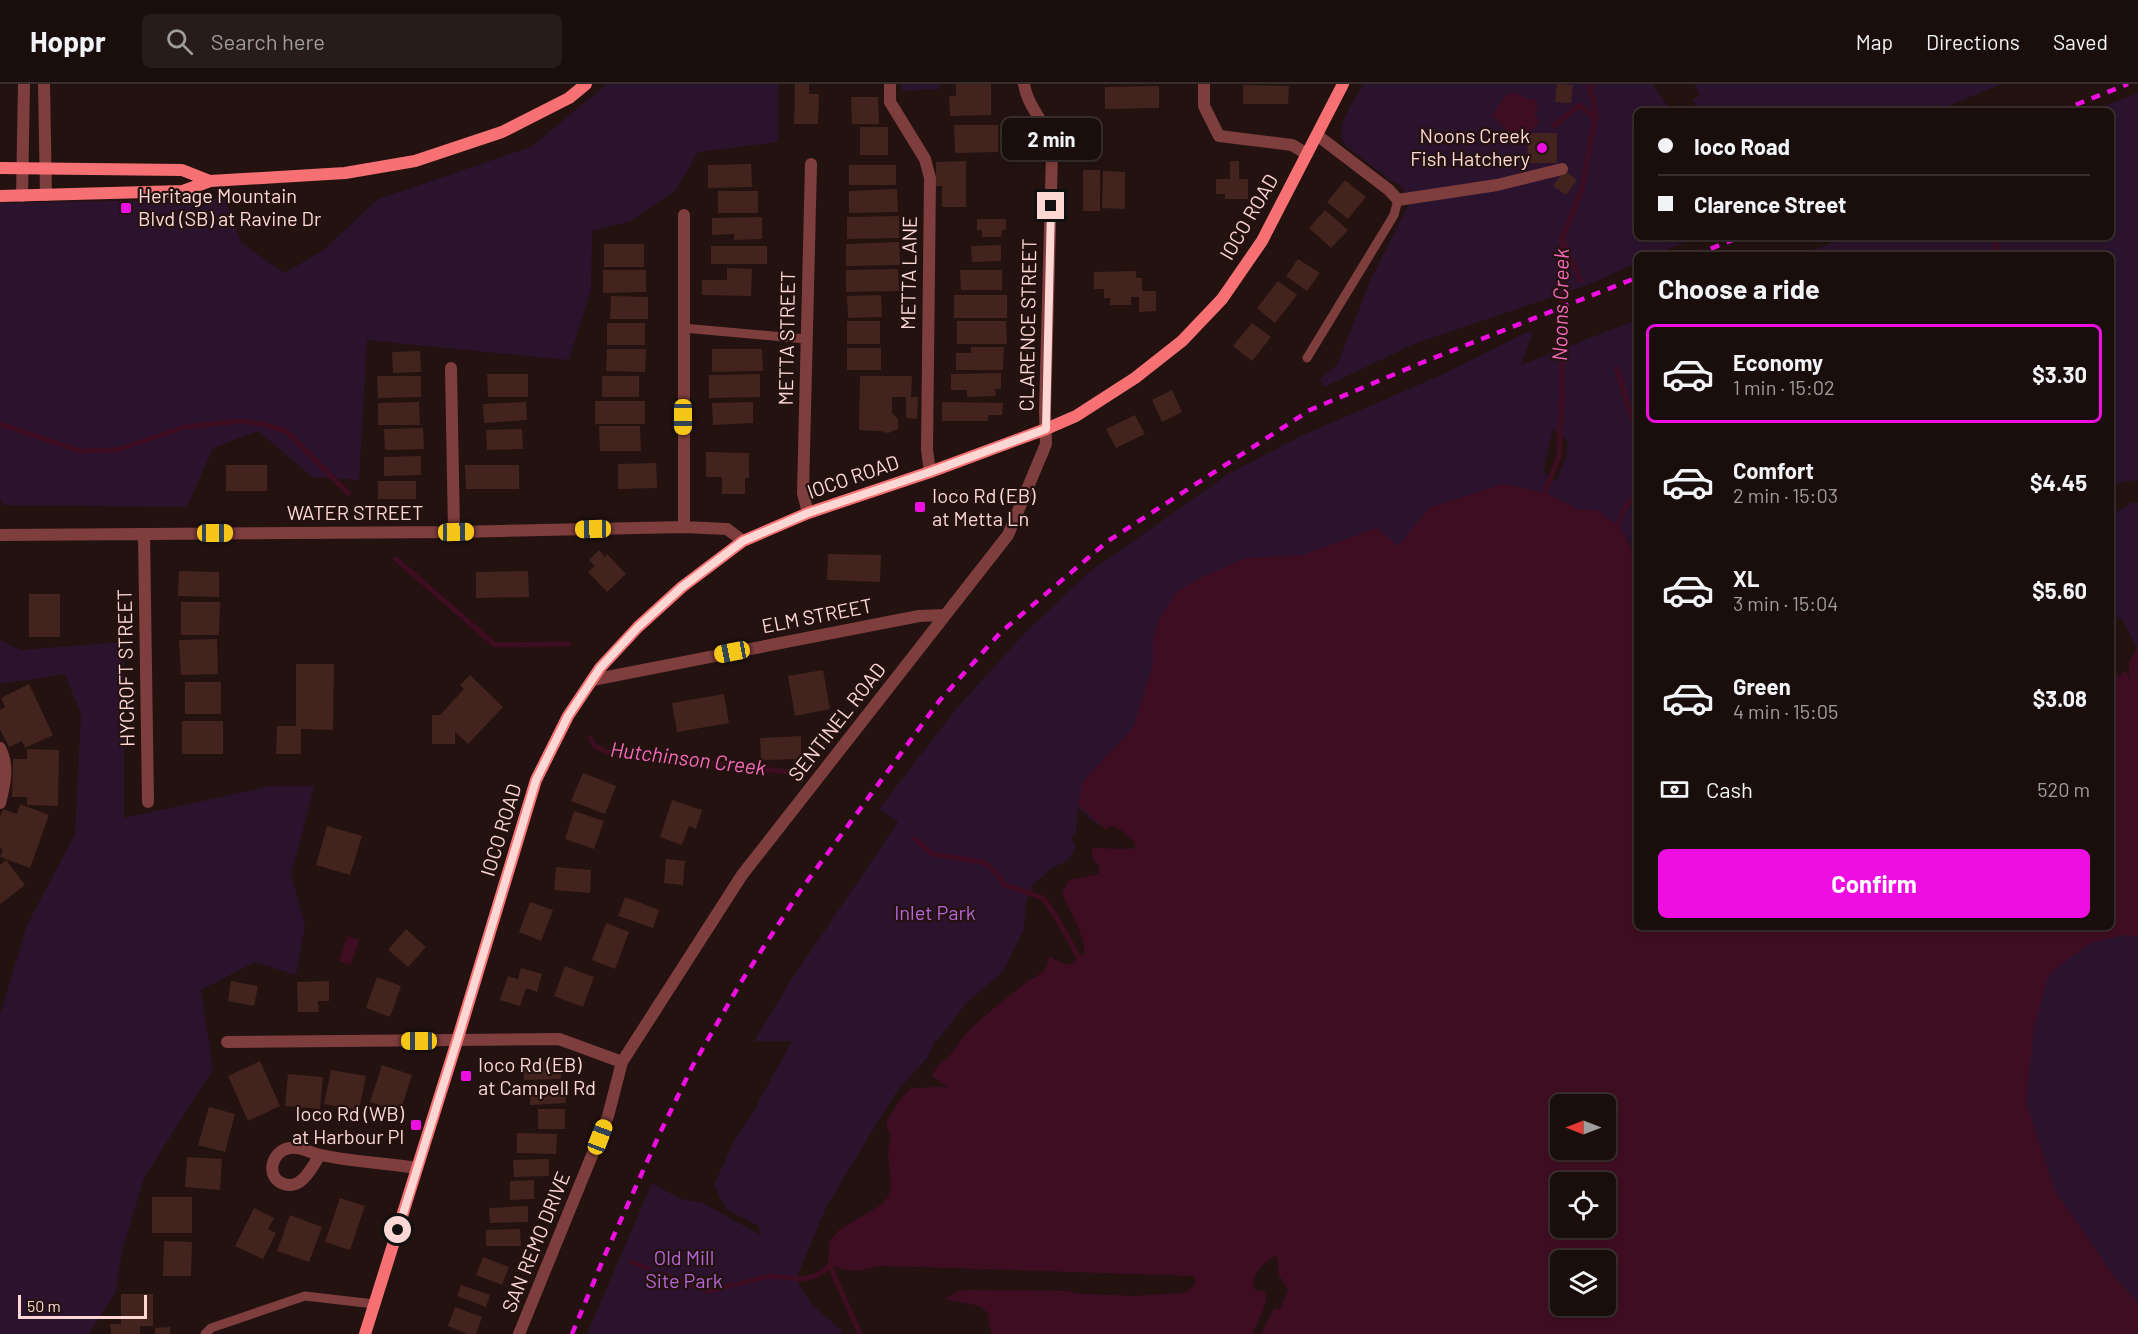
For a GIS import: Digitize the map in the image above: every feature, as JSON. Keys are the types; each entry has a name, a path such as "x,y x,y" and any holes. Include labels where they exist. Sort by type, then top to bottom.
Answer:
{"main road":[{"path":"0,196 183,191 210,181 345,173 415,161 502,132 569,98 586,84"},
{"name":"IOCO ROAD","path":"366,1334 536,780 568,716 600,668 638,627 682,587 743,541 808,513 930,472 1046,429 1076,416 1135,378 1182,341 1222,300 1262,241 1343,84"},
{"path":"0,168 182,170 210,181"}],"street":[{"path":"22,196 24,84"},
{"path":"44,84 46,195"},
{"name":"METTA LANE","path":"890,84 890,102 925,159 930,178 927,450 930,472"},
{"name":"CLARENCE STREET","path":"1024,84 1026,96 1048,133 1052,153 1046,429"},
{"path":"1204,84 1204,106 1220,136 1292,145 1307,154"},
{"path":"1317,135 1389,190 1398,200 1497,185 1562,169"},
{"name":"METTA STREET","path":"808,513 803,493 811,164"},
{"path":"684,215 684,527"},
{"path":"450,368 454,532"},
{"name":"SENTINEL ROAD","path":"622,1062 742,875 1008,535 1046,444 1046,429"},
{"name":"WATER STREET","path":"0,535 454,532 684,527 727,529 743,541"},
{"name":"HYCROFT STREET","path":"144,534 148,802"},
{"name":"ELM STREET","path":"592,680 919,616 945,615"},
{"path":"0,748 5,759 5,783 0,803"},
{"path":"227,1042 559,1039 622,1062"},
{"name":"SAN REMO DRIVE","path":"519,1334 608,1116 622,1062"},
{"path":"320,1155 417,1168"}],"lane":[{"path":"1307,358 1394,215 1398,200"},
{"path":"683,328 806,339"},
{"path":"204,1334 211,1328 305,1296 374,1304"}],"green space":[{"path":"607,84 778,84 778,142 698,152 676,190 631,221 592,231 591,290 569,360 367,340 359,480 312,477 258,431 213,448 187,507 3,505 0,499 0,203 226,199 241,243 285,273 326,248 378,199 531,147"},
{"path":"902,84 940,84 940,89 902,91"},
{"path":"1364,84 1653,84 1669,108 1634,108 1634,240 1689,240 1662,252 1634,252 1634,264 1593,283 1414,344 1324,387 1320,379 1337,365 1371,279 1410,202 1402,187 1346,146 1342,139 1342,131 1350,106"},
{"path":"1695,84 2002,84 1942,108 1696,108 1693,99 1700,96"},
{"path":"2138,93 2138,480 2123,482 2114,486 2114,252 1809,252 1839,240 2114,240 2114,108 2099,108"},
{"path":"1634,321 1635,930 1607,1094 1550,1094 1550,1152 1277,1242 1341,1285 1261,1334 1272,1312 1276,1308 1280,1310 1288,1290 1279,1275 1277,1255 1263,1265 1254,1279 1255,1290 1265,1292 1266,1297 1253,1334 991,1334 988,1313 980,1306 945,1299 956,1292 967,1290 1066,1291 1082,1294 1133,1296 1185,1293 1195,1285 1195,1276 879,1266 857,1271 838,1268 828,1263 830,1241 839,1230 881,1205 888,1197 891,1187 888,1150 891,1136 887,1120 904,1095 912,1088 948,1087 932,1076 939,1064 947,1059 965,1036 1025,983 1042,973 1048,966 1049,956 1071,965 1085,954 1080,930 1062,893 1069,880 1099,874 1099,865 1093,859 1092,848 1116,850 1135,848 1135,843 1120,829 1113,826 1109,828 1218,603 1102,824 1098,825 1078,808 1076,832 1071,838 1076,846 1068,860 1051,869 1033,885 1026,902 1024,929 1003,972 968,1001 937,1041 935,1040 928,1057 897,1091 827,1205 796,1279 812,1305 841,1330 842,1334 587,1334 652,1183 681,1199 703,1203 760,1235 759,1226 726,1209 714,1185 735,1139 753,1112 792,1041 754,1041 790,982 898,822 879,809 956,709 1024,634 1087,574 1228,474 1303,435 1439,376 1531,330 1532,335 1521,365","holes":["1553,429 1568,442 1566,458 1556,481 1543,472","1628,540 1634,554 1304,555 1335,543 1397,546"]},
{"path":"2131,503 2138,503 2138,711 2114,766 2114,668 2119,678 2125,670 2129,679 2129,662 2137,648 2123,621 2114,614 2114,513"},
{"path":"0,640 21,650 124,642 124,818 271,786 314,786 291,874 305,925 296,975 255,962 201,990 213,1069 144,1178 122,1251 116,1291 89,1334 0,1334 0,1015 27,925 75,834 81,715 65,674 0,684"},
{"path":"2138,915 2138,1334 1511,1334 1550,1255 1550,1316 1616,1316 1616,1250 1553,1250 1559,1238 1616,1238 1616,1220 2105,930 2114,930 2114,925"}],"shaded area":[{"path":"1514,92 1525,98 1535,99 1538,108 1534,112 1539,121 1538,125 1524,134 1508,133 1492,115 1505,96"},
{"path":"1503,484 1546,493 1577,509 1599,511 1617,525 1624,534 1634,554 1634,930 2114,930 2114,668 2119,678 2125,670 2129,679 2129,662 2138,647 2138,937 2123,935 2091,943 2056,968 2048,977 2034,1028 2026,1103 2055,1191 2117,1280 2138,1302 2138,1334 1261,1334 1272,1312 1276,1308 1280,1310 1288,1290 1279,1275 1277,1255 1263,1265 1254,1279 1255,1290 1265,1292 1266,1297 1253,1334 991,1334 988,1313 980,1306 945,1299 956,1292 967,1290 1066,1291 1082,1294 1133,1296 1185,1293 1195,1285 1195,1276 879,1266 857,1271 838,1268 828,1263 830,1241 839,1230 881,1205 888,1197 891,1187 888,1150 891,1136 887,1120 904,1095 912,1088 948,1087 932,1076 969,1030 1028,981 1040,974 1048,963 1049,956 1071,965 1085,954 1079,930 1062,893 1069,880 1099,874 1099,865 1093,859 1092,848 1132,849 1135,848 1135,843 1120,829 1113,826 1105,829 1078,804 1083,781 1133,728 1153,664 1153,640 1159,620 1176,592 1200,578 1246,558 1302,555 1377,528 1398,546 1429,508"},
{"path":"347,936 359,940 351,965 339,961"}],"building":[{"path":"795,84 809,84 809,94 819,94 818,124 794,124"},
{"path":"956,84 991,84 991,115 950,116 949,96 956,96"},
{"path":"1557,84 1573,85 1571,103 1555,102"},
{"path":"1243,85 1289,86 1288,104 1243,104"},
{"path":"1159,86 1159,108 1105,109 1105,87"},
{"path":"851,97 878,97 879,124 852,124"},
{"path":"954,125 998,125 998,152 955,153"},
{"path":"860,127 888,127 888,155 860,155"},
{"name":"Noons Creek Fish Hatchery","path":"1528,133 1557,133 1557,163 1527,163"},
{"path":"966,161 966,207 942,207 942,186 936,186 936,162"},
{"path":"1230,161 1239,161 1239,179 1248,179 1248,199 1225,199 1225,194 1216,194 1216,179 1230,179"},
{"path":"751,164 752,187 708,188 708,165"},
{"path":"849,165 896,165 896,185 849,185"},
{"path":"1083,170 1100,170 1100,211 1083,211"},
{"path":"1564,170 1577,180 1566,195 1553,186"},
{"path":"1103,171 1125,172 1125,209 1102,208"},
{"path":"1345,180 1366,197 1348,219 1327,202"},
{"path":"897,189 898,212 849,213 849,191"},
{"path":"718,191 758,191 758,213 718,213"},
{"path":"1325,210 1348,230 1331,248 1309,228"},
{"path":"899,216 899,238 847,239 847,217"},
{"path":"762,217 762,239 734,240 734,234 712,235 712,218"},
{"path":"977,219 1006,219 1006,230 1002,230 1001,237 982,237 982,230 977,230"},
{"path":"899,242 900,265 846,266 846,244"},
{"path":"604,244 644,244 644,267 604,267"},
{"path":"1001,245 1001,261 972,262 971,246"},
{"path":"711,246 767,246 767,264 711,264"},
{"path":"1298,259 1320,273 1307,291 1286,276"},
{"path":"727,268 752,269 751,296 702,295 702,280 727,280"},
{"path":"898,269 899,291 846,292 846,270"},
{"path":"603,270 646,270 646,292 603,293"},
{"path":"960,270 1002,270 1002,290 961,290"},
{"path":"1136,271 1136,278 1142,278 1142,291 1156,291 1156,311 1139,312 1139,297 1131,297 1131,305 1110,305 1110,298 1104,298 1104,289 1094,289 1094,272"},
{"path":"1278,281 1297,295 1275,323 1257,308"},
{"path":"881,295 882,317 848,318 847,296"},
{"path":"954,295 1007,295 1007,318 954,318"},
{"path":"611,296 648,297 648,319 610,319"},
{"path":"847,321 880,321 880,344 847,344"},
{"path":"957,321 1006,321 1007,344 957,344"},
{"path":"607,323 645,323 645,345 607,345"},
{"path":"1252,323 1271,337 1252,361 1233,346"},
{"path":"971,347 1004,347 1003,370 956,370 956,353 971,353"},
{"path":"847,348 881,348 881,370 847,370"},
{"path":"607,349 646,349 645,372 606,371"},
{"path":"712,349 762,349 763,371 712,372"},
{"path":"420,351 421,372 393,373 392,352"},
{"path":"1001,373 1001,389 995,389 996,396 967,397 967,390 951,390 951,374"},
{"path":"487,374 528,374 528,397 488,397"},
{"path":"760,374 760,397 709,398 709,375"},
{"path":"377,376 421,376 421,397 378,398"},
{"path":"602,376 639,376 639,397 602,397"},
{"path":"860,376 912,376 911,397 918,397 917,419 906,418 906,397 892,397 892,413 898,419 898,429 888,433 859,430"},
{"path":"1172,390 1182,412 1162,422 1152,400"},
{"path":"595,401 645,401 645,424 595,424"},
{"path":"419,402 420,425 378,425 378,403"},
{"path":"526,402 527,420 484,423 483,404"},
{"path":"753,402 753,423 713,425 712,403"},
{"path":"942,402 1003,403 1002,415 988,415 988,421 942,421"},
{"path":"1135,415 1145,434 1116,448 1106,429"},
{"path":"599,426 640,426 641,451 600,451"},
{"path":"423,428 424,449 385,450 384,429"},
{"path":"522,429 523,449 487,450 486,430"},
{"path":"706,452 749,453 749,478 745,478 745,494 722,494 722,477 706,477"},
{"path":"421,456 421,475 384,476 384,457"},
{"path":"656,463 657,488 618,489 618,464"},
{"path":"226,465 267,465 267,491 226,491"},
{"path":"465,465 519,465 519,489 466,489"},
{"path":"378,481 416,481 416,499 378,499"},
{"path":"599,550 605,557 607,554 626,574 607,592 588,572 595,566 589,560"},
{"path":"828,554 881,555 880,582 827,580"},
{"path":"179,571 219,572 219,597 178,596"},
{"path":"528,571 529,597 476,598 476,572"},
{"path":"29,594 60,594 60,637 29,637"},
{"path":"181,602 220,602 219,635 181,635"},
{"path":"217,639 218,674 181,675 179,640"},
{"path":"296,664 334,664 333,730 301,729 301,754 276,754 277,726 296,726"},
{"path":"823,670 830,709 795,716 788,676"},
{"path":"470,675 503,707 468,744 455,732 455,744 432,744 432,715 440,715 464,689 460,685"},
{"path":"185,682 221,682 221,714 185,714"},
{"path":"29,684 53,735 25,748 22,741 9,747 0,729 0,710 5,707 1,698"},
{"path":"724,694 729,723 677,732 672,703"},
{"path":"182,721 223,721 223,754 182,754"},
{"path":"801,736 801,759 761,760 760,738"},
{"path":"27,749 59,750 58,806 27,805 27,797 12,797 13,759 27,759"},
{"path":"583,773 616,786 605,814 571,801"},
{"path":"672,800 702,810 696,829 689,826 682,845 660,837"},
{"path":"20,804 49,815 30,868 0,857 3,849 0,848 0,817 3,809 17,814"},
{"path":"574,811 604,821 594,849 565,839"},
{"path":"327,826 362,836 350,875 316,865"},
{"path":"666,859 685,861 683,885 664,883"},
{"path":"6,860 25,885 0,904 0,865"},
{"path":"556,867 591,870 590,893 554,890"},
{"path":"625,897 659,910 653,928 618,916"},
{"path":"530,902 553,910 541,941 519,932"},
{"path":"606,923 629,932 615,969 592,960"},
{"path":"406,929 426,947 408,967 388,950"},
{"path":"565,966 594,977 583,1007 554,996"},
{"path":"521,968 542,974 537,992 526,988 520,1006 500,1000 508,976 518,979"},
{"path":"377,977 401,986 390,1017 366,1008"},
{"path":"231,981 258,986 254,1006 228,1001"},
{"path":"329,981 329,1001 318,1001 319,1012 298,1012 297,982"},
{"path":"260,1061 280,1106 248,1121 228,1076"},
{"path":"560,1061 561,1079 524,1080 523,1062"},
{"path":"382,1065 412,1075 400,1112 370,1102"},
{"path":"331,1070 366,1076 359,1110 324,1104"},
{"path":"288,1074 323,1077 320,1109 285,1106"},
{"path":"565,1086 566,1103 530,1105 530,1088"},
{"path":"209,1107 235,1114 225,1152 198,1145"},
{"path":"538,1109 565,1109 565,1129 538,1129"},
{"path":"517,1133 557,1134 556,1154 517,1153"},
{"path":"187,1157 222,1159 220,1190 185,1187"},
{"path":"549,1159 549,1176 514,1177 513,1160"},
{"path":"534,1180 534,1199 510,1200 510,1181"},
{"path":"152,1197 192,1197 192,1233 152,1233"},
{"path":"340,1198 365,1206 350,1250 325,1242"},
{"path":"528,1206 528,1222 490,1223 489,1208"},
{"path":"254,1208 274,1218 268,1229 276,1233 263,1259 235,1246"},
{"path":"290,1215 322,1227 309,1262 277,1251"},
{"path":"520,1229 521,1246 486,1246 486,1230"},
{"path":"164,1241 192,1242 191,1276 163,1276"},
{"path":"483,1257 509,1267 502,1285 476,1275"},
{"path":"461,1285 490,1295 486,1307 457,1296"},
{"path":"121,1294 153,1294 153,1326 140,1326 140,1334 111,1334 110,1324 121,1324"},
{"path":"455,1307 482,1317 476,1334 468,1334 448,1326"},
{"path":"170,1327 170,1334 155,1334 155,1328"}],"waterway":[{"name":"Noons Creek","path":"1543,497 1559,457 1562,397 1562,239 1582,189 1596,113 1589,84"},
{"path":"1554,126 1579,105 1594,119"},
{"path":"1995,252 1997,240"},
{"path":"1563,241 1580,280"},
{"path":"1617,369 1634,424"},
{"name":"Hutchinson Creek","path":"0,424 80,451 117,450 185,427 240,421 263,424 286,431 348,493"},
{"path":"1616,531 1623,510 1634,496"},
{"name":"Hutchinson Creek","path":"396,559 495,645 569,644"},
{"name":"Hutchinson Creek","path":"590,738 595,746 607,752 790,772"},
{"name":"Hutchinson Creek","path":"915,839 932,854 981,862 991,867 1005,885 1043,898 1081,961"},
{"path":"631,1262 648,1268"},
{"path":"662,1274 708,1291 770,1276 801,1279 816,1276 830,1266 860,1334"}],"railway":[{"path":"2068,108 2128,84"},
{"path":"1702,252 1732,240"},
{"path":"572,1334 660,1133 692,1067 741,982 800,891 940,700 1001,632 1108,541 1310,410 1421,363 1634,279"}],"place":[{"name":"Noons Creek Fish Hatchery","path":"1542,148"},
{"name":"Heritage Mountain Blvd (SB) at Ravine Dr","path":"126,208"},
{"name":"Ioco Rd (EB) at Metta Ln","path":"920,507"},
{"name":"Ioco Rd (EB) at Campell Rd","path":"466,1076"},
{"name":"Ioco Rd (WB) at Harbour Pl","path":"416,1125"}],"route":[{"path":"398,1230 536,780 568,716 600,668 638,627 682,587 743,541 808,513 930,472 1046,429 1051,206"}],"park label":[{"name":"Inlet Park","path":"935,913"},
{"name":"Old Mill Site Park","path":"684,1270"}]}
